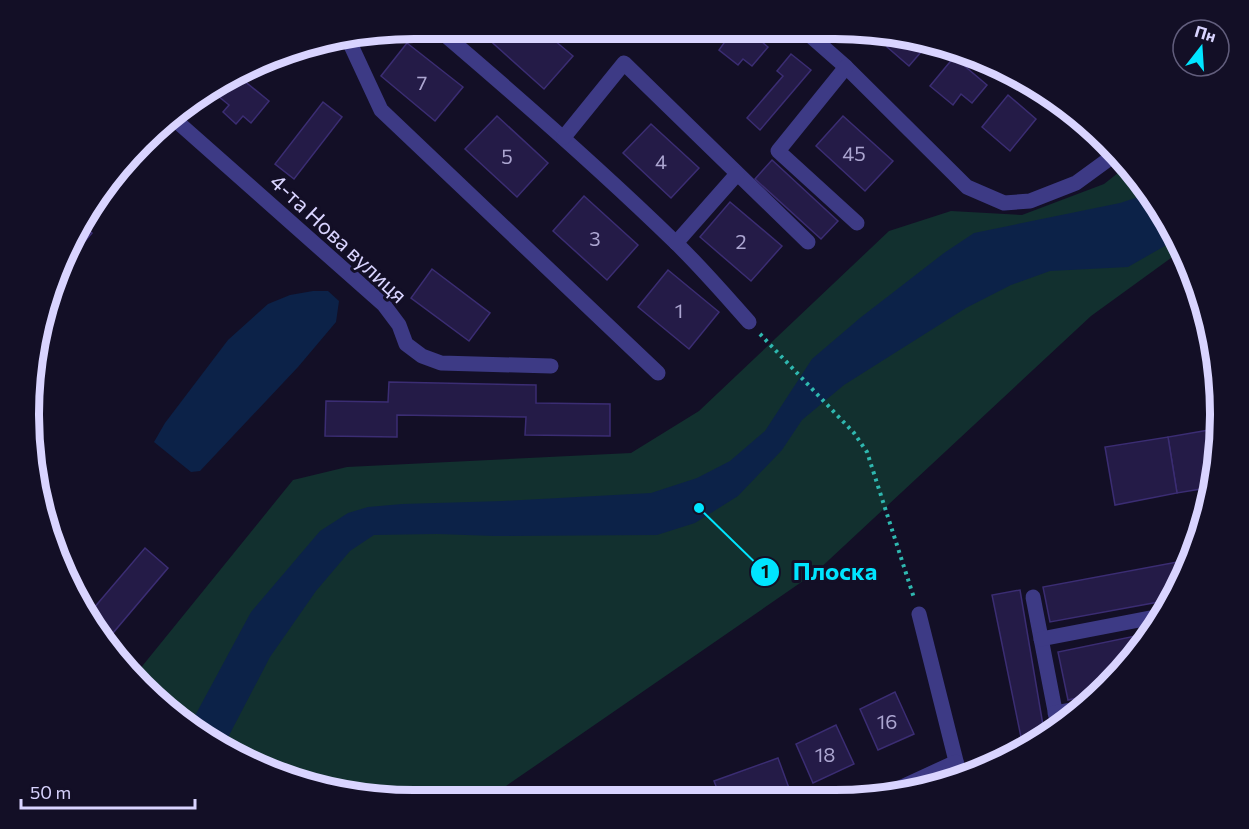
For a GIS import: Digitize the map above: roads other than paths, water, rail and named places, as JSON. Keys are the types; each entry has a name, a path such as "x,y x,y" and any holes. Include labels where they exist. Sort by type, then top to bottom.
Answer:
{"street":[{"path":"450,39 564,137 676,243 749,322"},
{"path":"814,39 846,67 967,187 1004,202 1030,201 1076,183 1109,159"},
{"path":"351,44 381,110 658,373"},
{"path":"564,137 624,63 808,242"},
{"path":"846,67 778,151 857,223"},
{"name":"4-та Нова вулиця","path":"179,123 384,305 399,325 406,344 422,356 441,363 551,366"},
{"path":"676,243 737,174"},
{"path":"1033,597 1056,717"},
{"path":"919,614 958,768 933,777"},
{"path":"1041,639 1151,617"}],"water":[{"path":"1140,196 1169,244 1128,267 1050,271 1011,285 966,308 844,385 802,420 782,450 738,496 695,523 657,535 374,535 350,551 316,591 270,657 227,740 194,718 251,612 320,531 348,513 368,507 402,504 651,493 697,478 730,461 765,431 812,359 860,318 944,253 974,233 1120,203"},
{"path":"328,291 339,301 336,322 298,367 200,471 191,472 154,442 165,423 228,340 268,304 290,295"}],"place":[{"name":"Плоска","path":"699,508"}]}
